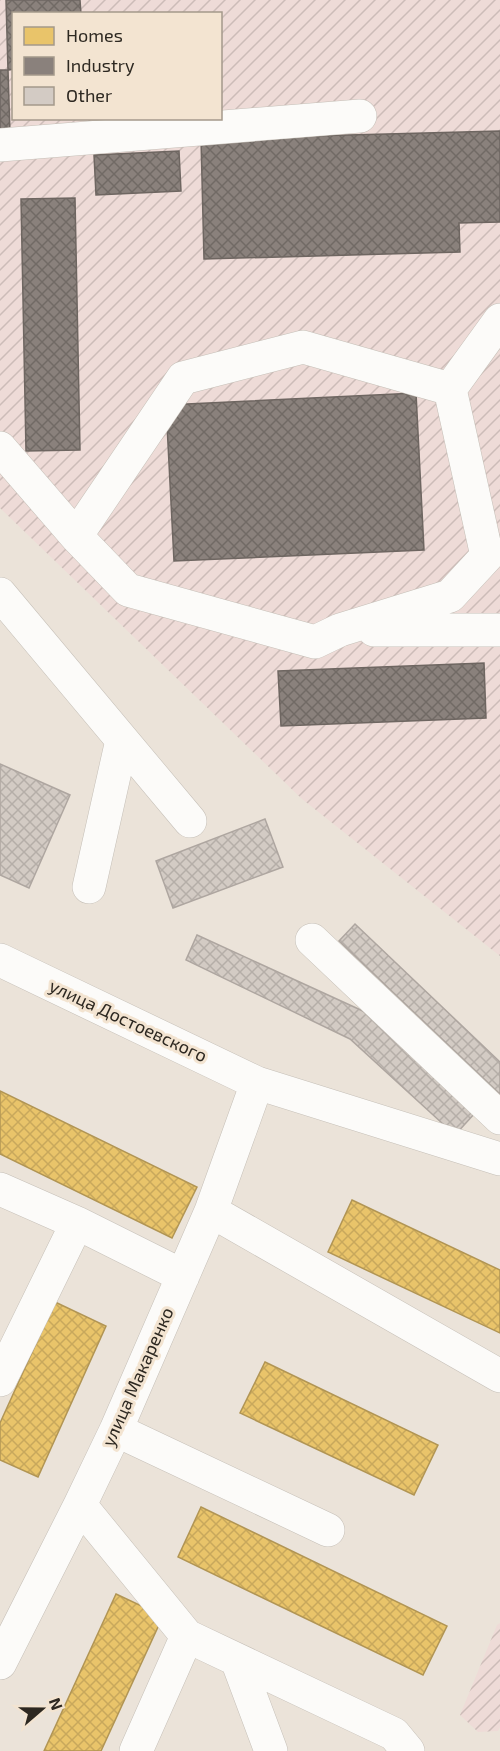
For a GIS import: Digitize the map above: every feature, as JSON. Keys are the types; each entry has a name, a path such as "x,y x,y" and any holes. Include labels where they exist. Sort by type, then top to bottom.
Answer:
{"street":[{"path":"0,145 360,116"},
{"path":"0,448 76,536 128,590 315,642 340,630 450,596 487,556 450,389 500,320"},
{"path":"76,536 183,378 303,347 450,389"},
{"path":"0,594 190,821"},
{"path":"340,630 500,630"},
{"path":"89,887 122,740"},
{"path":"312,940 500,1118"},
{"name":"улица Достоевского","path":"0,960 257,1083 500,1159"},
{"name":"улица Макаренко","path":"0,1663 116,1430 212,1211 257,1083"},
{"path":"3,1199 77,1223 183,1276"},
{"path":"212,1211 500,1376"},
{"path":"0,1380 77,1223"},
{"path":"116,1430 328,1530"},
{"path":"80,1505 187,1636 394,1734 408,1751"},
{"path":"136,1751 187,1636"},
{"path":"237,1660 271,1751"}],"shaded area":[{"path":"0,0 500,0 500,956 302,799 0,508"},
{"path":"500,1623 500,1727 498,1731 478,1732 460,1715 497,1625"}],"building: Homes":[{"path":"0,1091 197,1187 172,1238 0,1154"},
{"path":"352,1200 500,1270 500,1333 328,1252"},
{"path":"55,1302 106,1326 38,1477 0,1460 0,1423"},
{"path":"265,1362 438,1445 414,1495 240,1413"},
{"path":"201,1507 447,1626 423,1675 178,1557"},
{"path":"116,1594 163,1616 101,1751 44,1751"}],"building: Industry":[{"path":"6,0 80,0 81,12 12,12 12,69 8,70"},
{"path":"0,70 8,70 10,134 0,134"},
{"path":"500,131 500,222 459,223 460,252 204,259 201,139"},
{"path":"179,151 181,191 96,195 94,155"},
{"path":"75,198 80,450 26,451 21,199"},
{"path":"416,393 424,550 174,561 166,405"},
{"path":"484,663 486,718 281,726 278,671"}],"building: Other":[{"path":"0,764 70,795 29,888 0,875"},
{"path":"265,819 283,867 173,908 156,861"},
{"path":"355,924 500,1062 500,1094 339,941"},
{"path":"197,935 365,1012 475,1113 455,1135 350,1039 186,960"}]}
